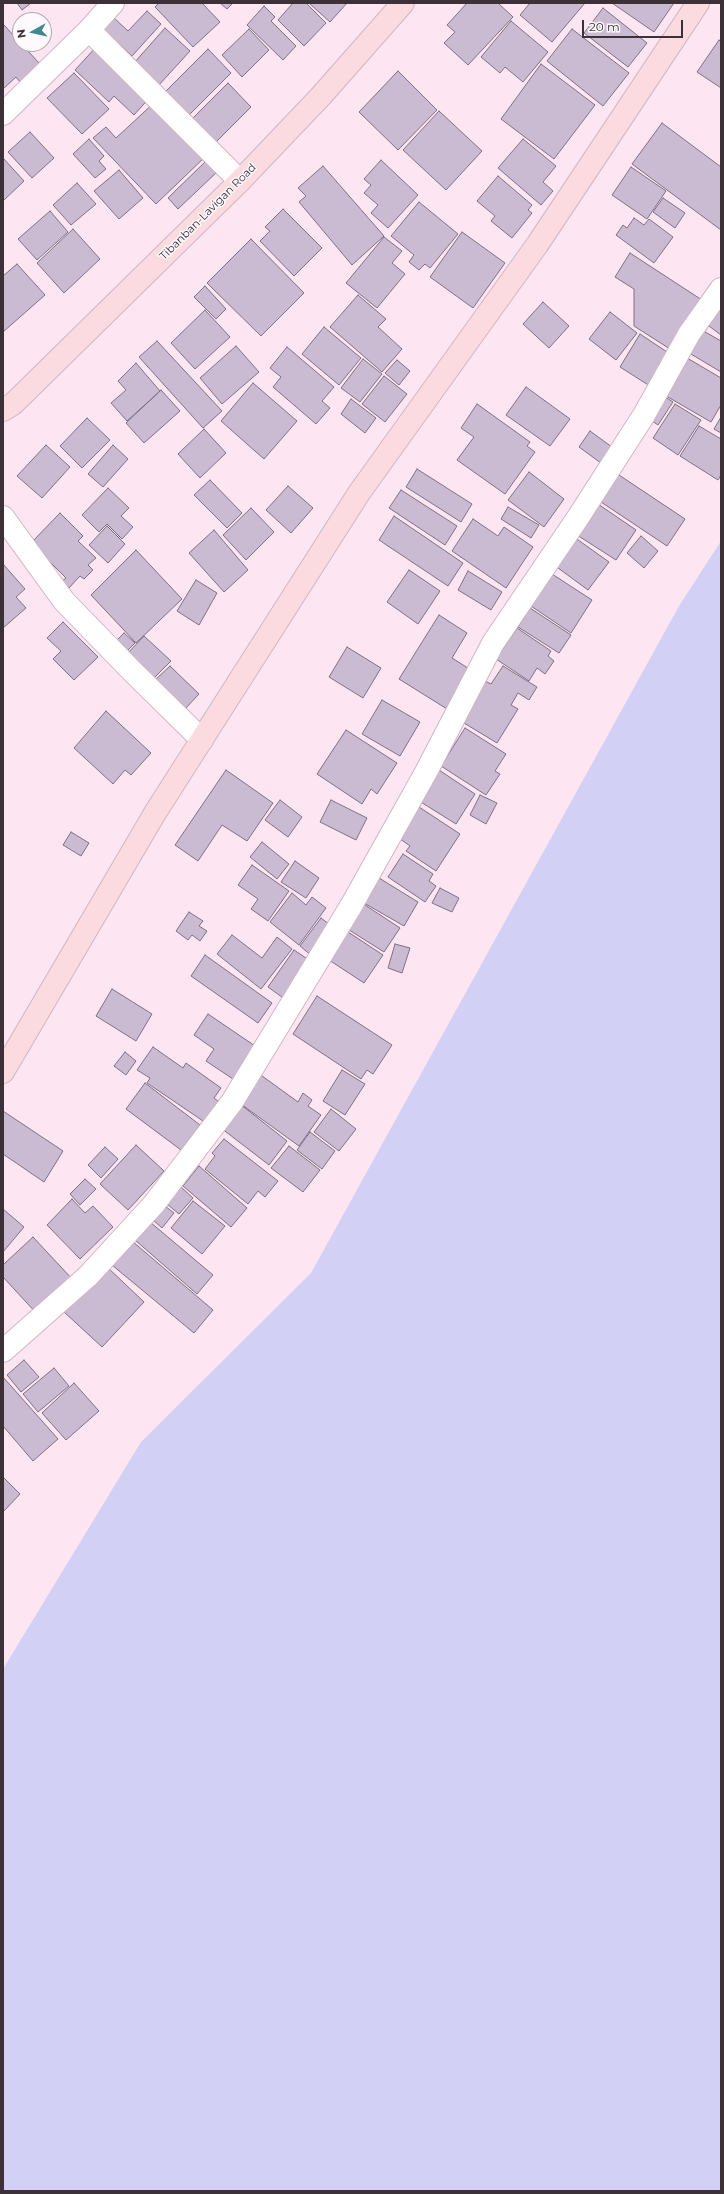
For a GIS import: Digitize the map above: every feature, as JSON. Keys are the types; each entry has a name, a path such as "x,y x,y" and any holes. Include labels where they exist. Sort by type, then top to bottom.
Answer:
{"street":[{"path":"3,114 89,30 113,3"},
{"name":"Tibanban-Lavigan Road","path":"3,410 13,404 240,181 321,96 403,3"},
{"path":"3,1072 155,813 359,493 537,245 698,3"},
{"path":"89,30 240,181"},
{"path":"3,1351 94,1271 154,1204 232,1102 351,906 426,772 493,643 584,510 644,415 688,334 721,289"},
{"path":"3,517 64,600 131,670 202,740"}],"water":[{"path":"721,541 721,2191 3,2191 3,1669 141,1442 311,1273 679,606"}],"building":[{"path":"17,3 31,3 22,10"},
{"path":"159,3 202,3 220,22 193,47 155,7"},
{"path":"220,3 233,3 227,9"},
{"path":"293,3 306,3 326,23 304,46 278,20"},
{"path":"309,3 347,3 330,22"},
{"path":"467,3 498,3 513,17 468,65 444,43 455,32 447,25"},
{"path":"530,3 585,3 552,42 520,15"},
{"path":"612,3 674,3 654,32"},
{"path":"264,6 275,17 271,21 296,46 283,60 247,25"},
{"path":"603,8 647,43 628,67 584,33"},
{"path":"147,11 161,24 132,56 103,29 113,17 128,31"},
{"path":"511,21 548,52 523,82 505,67 500,73 481,57"},
{"path":"3,24 12,34 12,52 29,52 40,64 20,82 16,77 3,89"},
{"path":"165,28 190,51 158,86 134,63"},
{"path":"249,29 269,50 242,77 222,55"},
{"path":"572,29 629,73 603,106 547,61"},
{"path":"719,40 721,42 721,88 697,72"},
{"path":"97,46 151,96 134,115 114,96 109,102 75,70"},
{"path":"208,49 231,73 187,117 163,94"},
{"path":"541,64 595,105 554,159 501,119"},
{"path":"398,71 437,110 398,150 359,112"},
{"path":"74,73 109,109 82,134 47,98"},
{"path":"228,83 251,107 215,143 191,120"},
{"path":"155,102 206,156 156,204 93,138 106,127 116,138"},
{"path":"439,111 482,151 446,190 403,150"},
{"path":"662,123 721,167 721,230 632,164"},
{"path":"30,132 54,158 32,178 8,152"},
{"path":"89,139 104,156 99,161 106,169 95,178 73,154"},
{"path":"523,139 556,166 543,182 553,191 541,205 498,168"},
{"path":"3,158 24,181 3,201"},
{"path":"207,160 218,171 178,209 168,198"},
{"path":"381,160 418,195 388,228 371,213 378,205 364,193 371,185 364,179"},
{"path":"323,166 384,236 352,265 299,202 306,196 298,188"},
{"path":"631,167 666,191 647,219 612,195"},
{"path":"119,170 143,198 119,219 94,191"},
{"path":"498,176 532,205 528,210 532,213 512,238 491,221 495,216 477,201"},
{"path":"77,183 96,204 71,225 53,205"},
{"path":"663,198 685,213 675,228 653,212"},
{"path":"419,202 458,234 430,268 425,264 419,270 409,262 414,255 391,236"},
{"path":"283,209 322,248 294,276 260,241 270,231 265,227"},
{"path":"50,211 68,232 37,260 18,239"},
{"path":"634,218 644,225 649,219 673,237 654,263 616,235 623,225 627,228"},
{"path":"73,229 100,259 64,293 37,263"},
{"path":"462,232 505,263 473,308 430,277"},
{"path":"384,237 402,251 392,263 405,274 377,308 346,283"},
{"path":"251,239 304,293 261,336 207,283"},
{"path":"630,253 702,300 670,349 634,326 634,289 615,277"},
{"path":"17,264 45,295 3,332 3,276"},
{"path":"205,286 226,309 216,319 194,297"},
{"path":"358,295 386,319 378,327 402,349 382,372 330,327"},
{"path":"543,302 569,326 549,348 523,324"},
{"path":"721,306 721,335 705,323"},
{"path":"205,310 230,337 195,369 171,343"},
{"path":"610,312 637,333 616,360 589,339"},
{"path":"324,327 361,358 339,385 302,354"},
{"path":"700,329 721,341 721,372 686,351"},
{"path":"640,334 673,356 653,388 620,367"},
{"path":"157,341 222,411 203,428 139,357"},
{"path":"236,346 259,372 222,404 200,378"},
{"path":"287,347 334,387 322,401 330,408 316,424 273,387 281,377 270,368"},
{"path":"682,355 721,378 721,405 711,422 661,393"},
{"path":"363,359 382,374 360,402 341,388"},
{"path":"397,360 410,371 399,385 385,373"},
{"path":"136,363 160,391 127,421 111,403 126,390 118,381"},
{"path":"384,376 407,394 385,422 362,404"},
{"path":"253,383 297,421 264,459 221,421"},
{"path":"526,387 570,419 550,446 506,415"},
{"path":"161,390 180,411 144,443 126,423"},
{"path":"662,395 673,402 658,425 648,418"},
{"path":"351,399 376,418 365,433 341,414"},
{"path":"477,404 530,442 527,446 535,452 505,494 457,460 474,437 461,428"},
{"path":"675,404 701,420 678,455 653,438"},
{"path":"721,417 721,433 714,429"},
{"path":"87,418 110,440 82,468 60,446"},
{"path":"699,426 721,439 721,475 718,480 680,456"},
{"path":"204,429 226,453 200,478 178,454"},
{"path":"590,431 616,450 605,466 579,447"},
{"path":"46,445 70,467 42,498 17,476"},
{"path":"113,445 128,459 103,487 88,474"},
{"path":"417,469 472,504 461,522 406,487"},
{"path":"529,472 564,499 544,527 508,500"},
{"path":"616,473 685,519 667,546 598,500"},
{"path":"210,480 242,513 227,528 194,495"},
{"path":"288,486 313,508 291,533 266,510"},
{"path":"108,488 129,508 121,516 133,527 122,539 107,524 99,532 82,515"},
{"path":"401,490 457,526 445,545 389,508"},
{"path":"598,504 636,530 616,560 577,535"},
{"path":"508,507 539,525 531,538 501,519"},
{"path":"251,508 274,532 246,560 223,535"},
{"path":"60,513 83,536 78,541 96,558 88,565 93,570 84,579 80,576 68,589 61,582 66,578 31,543"},
{"path":"394,516 463,563 448,586 379,540"},
{"path":"473,519 498,536 504,527 533,547 506,588 452,551"},
{"path":"107,526 125,544 108,563 89,545"},
{"path":"214,530 248,570 224,592 189,553"},
{"path":"641,536 658,551 644,568 627,553"},
{"path":"574,537 609,562 588,590 554,565"},
{"path":"136,550 182,599 136,643 91,595"},
{"path":"3,564 25,589 16,597 26,608 3,628"},
{"path":"409,570 440,591 418,624 387,602"},
{"path":"468,571 502,592 491,610 458,590"},
{"path":"552,574 592,600 571,633 531,606"},
{"path":"196,580 217,593 199,625 177,611"},
{"path":"530,608 571,635 559,653 518,627"},
{"path":"439,615 467,633 452,658 471,670 447,709 399,679"},
{"path":"63,622 98,657 74,680 53,659 61,651 47,638"},
{"path":"517,628 551,651 548,656 554,661 545,674 537,668 529,681 496,659"},
{"path":"124,633 135,643 125,653 114,643"},
{"path":"144,636 171,661 152,680 126,655"},
{"path":"347,647 381,668 363,698 329,677"},
{"path":"170,666 199,694 184,710 154,681"},
{"path":"503,666 537,687 529,700 518,693 511,705 518,709 497,743 459,720 483,680 491,684"},
{"path":"382,700 420,722 400,756 362,734"},
{"path":"106,711 151,753 131,775 125,770 113,784 74,748"},
{"path":"465,728 506,754 495,771 500,774 486,795 441,766"},
{"path":"346,730 397,763 377,794 371,789 362,804 317,774"},
{"path":"436,768 475,794 456,824 416,799"},
{"path":"226,770 273,803 247,841 222,825 198,861 175,845"},
{"path":"480,795 497,803 486,824 470,815"},
{"path":"280,800 302,817 288,837 265,820"},
{"path":"331,800 367,818 356,840 320,822"},
{"path":"416,805 460,834 436,871 406,851 410,846 396,836"},
{"path":"71,832 89,843 81,856 63,845"},
{"path":"262,842 289,864 277,879 250,857"},
{"path":"403,854 433,874 429,881 436,886 425,902 388,877"},
{"path":"295,861 319,878 306,898 281,882"},
{"path":"252,865 289,891 268,921 251,909 258,899 238,885"},
{"path":"379,878 418,902 404,926 364,903"},
{"path":"440,888 459,898 452,912 432,903"},
{"path":"292,893 306,905 312,897 326,908 299,945 270,922"},
{"path":"362,903 400,928 384,952 346,928"},
{"path":"189,912 203,921 199,926 207,931 200,941 192,935 188,940 176,931"},
{"path":"321,918 334,928 312,956 300,946"},
{"path":"345,930 383,955 364,983 326,958"},
{"path":"232,935 262,958 277,937 292,949 261,989 217,954"},
{"path":"395,944 410,948 402,973 388,968"},
{"path":"294,950 312,962 286,1000 268,987"},
{"path":"205,955 272,1003 258,1023 191,976"},
{"path":"112,989 152,1014 136,1041 96,1016"},
{"path":"317,996 392,1045 373,1074 367,1070 361,1079 293,1034"},
{"path":"208,1014 258,1048 236,1081 206,1061 214,1049 194,1035"},
{"path":"153,1047 183,1068 186,1063 221,1088 214,1098 223,1105 209,1125 147,1083 150,1078 137,1070"},
{"path":"125,1052 136,1061 126,1075 114,1066"},
{"path":"342,1070 365,1084 345,1115 323,1101"},
{"path":"258,1073 298,1102 303,1093 312,1100 308,1106 321,1115 299,1146 238,1102"},
{"path":"145,1083 200,1125 181,1150 126,1109"},
{"path":"240,1104 287,1141 269,1165 221,1128"},
{"path":"331,1109 356,1129 339,1151 314,1132"},
{"path":"3,1111 63,1151 44,1182 3,1154"},
{"path":"310,1132 335,1151 322,1169 297,1150"},
{"path":"224,1139 278,1181 265,1197 258,1191 248,1204 205,1169 215,1156 212,1153"},
{"path":"136,1145 164,1171 128,1210 100,1184"},
{"path":"289,1146 320,1170 303,1192 271,1168"},
{"path":"105,1147 118,1159 101,1178 88,1165"},
{"path":"199,1166 247,1208 231,1227 183,1186"},
{"path":"85,1179 96,1189 80,1205 70,1194"},
{"path":"181,1187 193,1198 179,1214 167,1204"},
{"path":"72,1199 85,1213 93,1206 113,1227 80,1259 47,1225"},
{"path":"193,1201 225,1226 202,1254 171,1228"},
{"path":"165,1206 174,1213 162,1228 153,1220"},
{"path":"3,1209 24,1227 3,1252"},
{"path":"150,1222 213,1275 197,1294 135,1240"},
{"path":"33,1237 74,1281 38,1315 3,1277 3,1265"},
{"path":"132,1241 213,1310 194,1333 112,1265"},
{"path":"105,1265 144,1302 102,1347 63,1311"},
{"path":"24,1360 39,1377 21,1392 7,1375"},
{"path":"54,1368 69,1386 38,1412 23,1394"},
{"path":"3,1377 58,1439 33,1461 3,1426"},
{"path":"74,1383 99,1411 66,1440 42,1413"},
{"path":"3,1477 20,1494 3,1512"}]}
